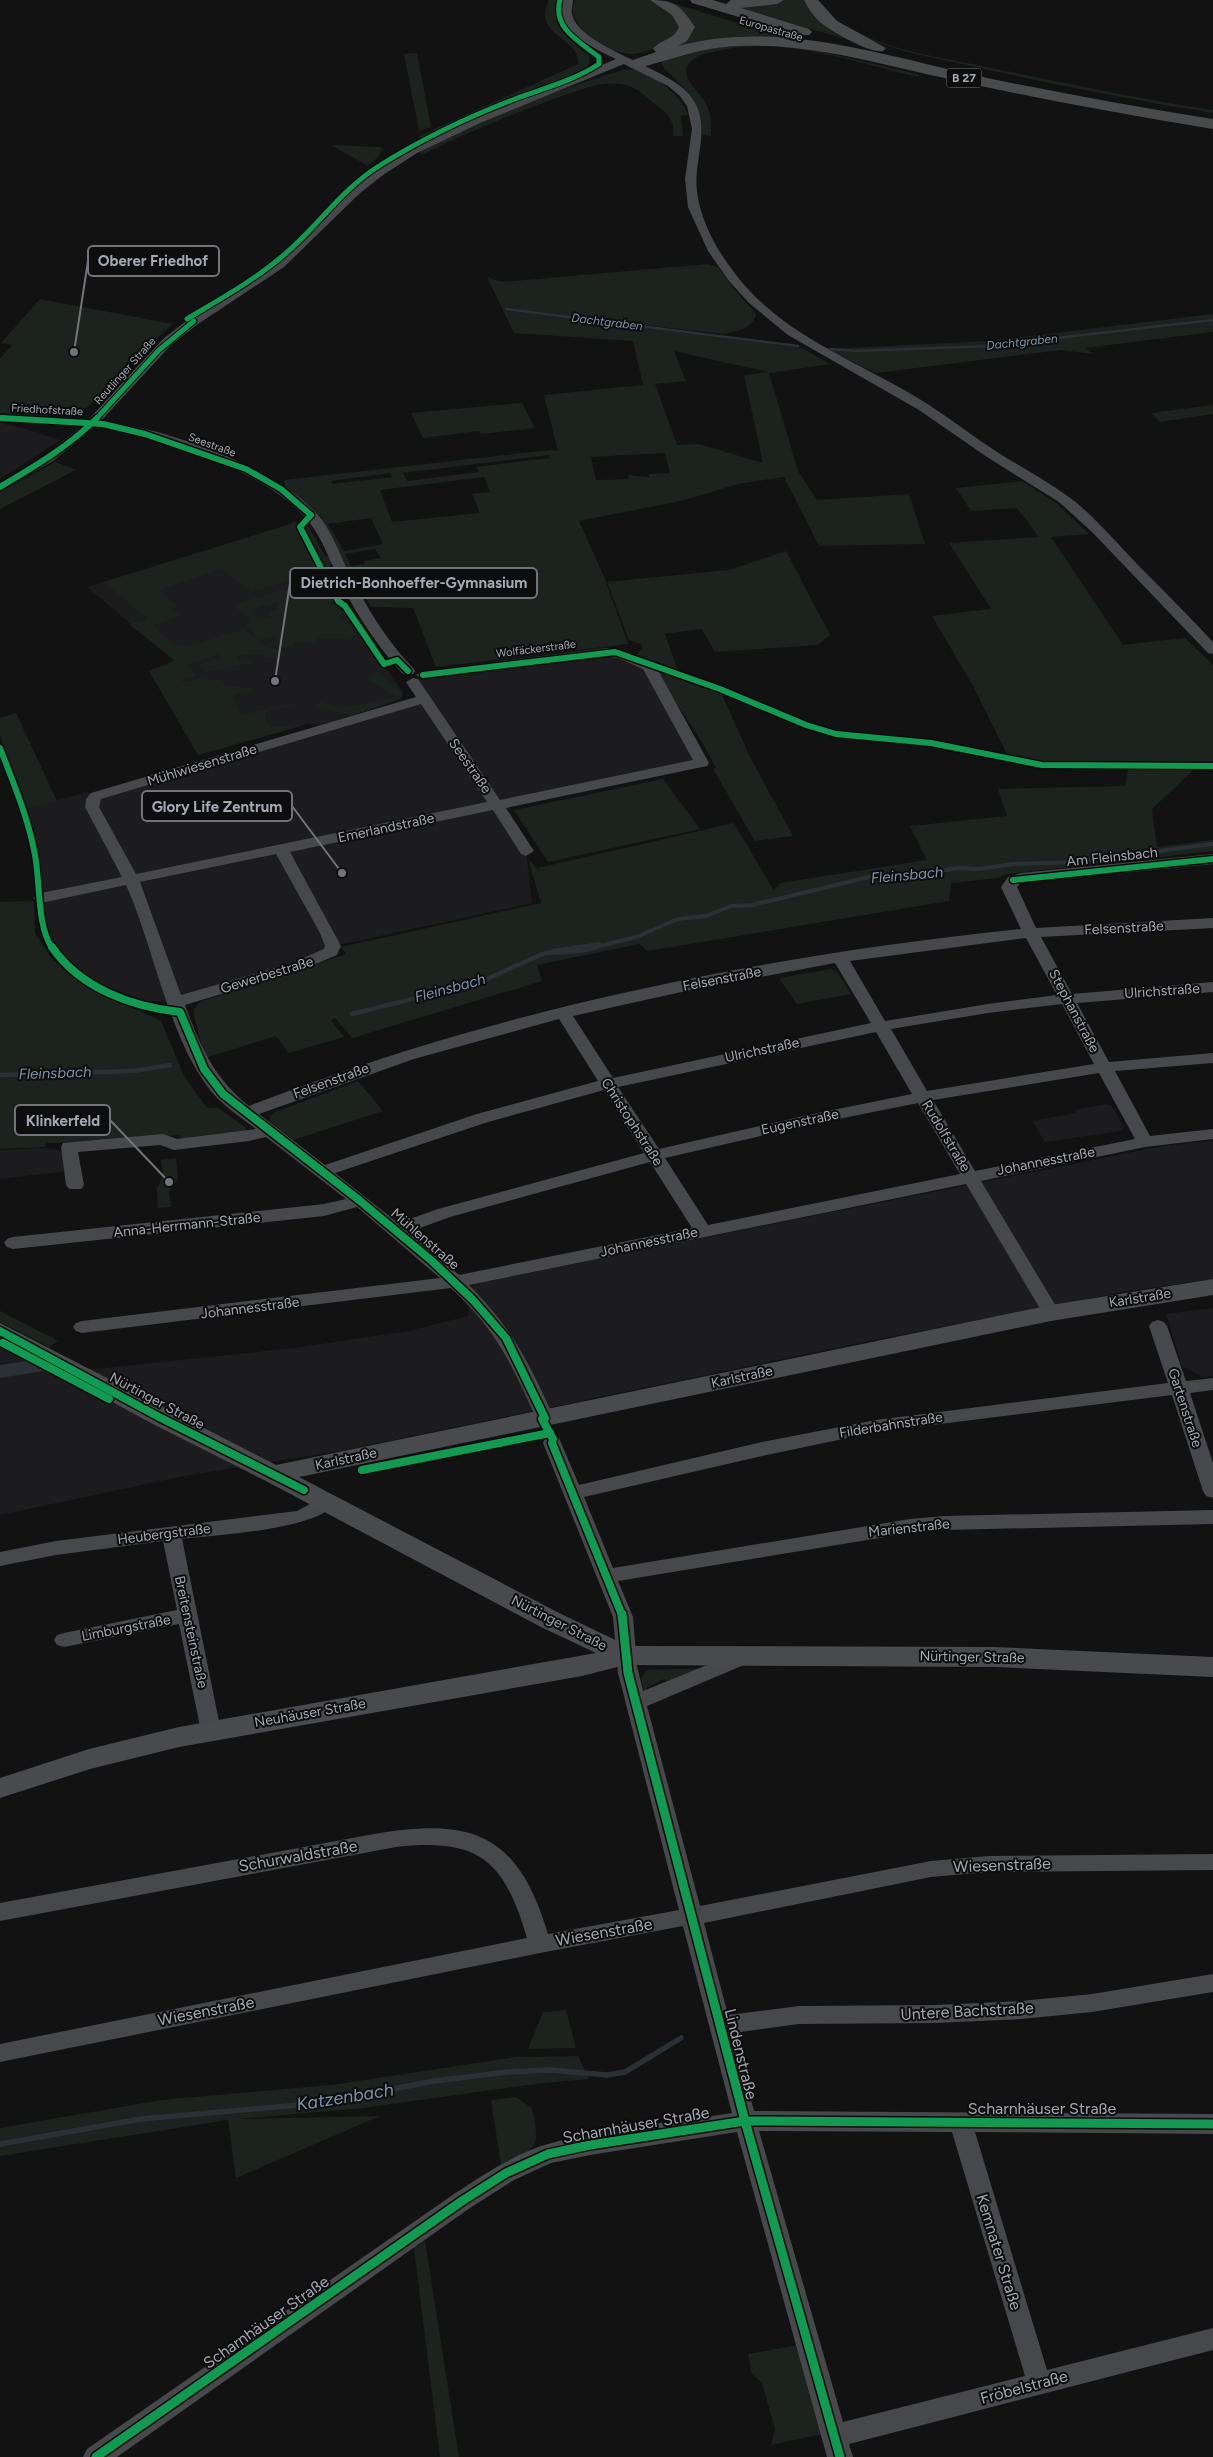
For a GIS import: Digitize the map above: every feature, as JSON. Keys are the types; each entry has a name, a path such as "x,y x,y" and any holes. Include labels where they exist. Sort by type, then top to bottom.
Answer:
{"highway":[{"path":"631,62 673,44 686,32 687,27 683,18 656,0"},
{"name":"Europastraße","path":"676,0 746,22 865,54"},
{"name":"B 27","path":"697,0 792,29 886,53 1045,88 1213,118"},
{"path":"708,0 742,5 777,0"},
{"path":"811,0 821,15 836,28 886,53"},
{"path":"631,62 702,44 749,40 786,42 865,54"},
{"name":"B 27","path":"865,54 1044,94 1213,124"},
{"path":"660,56 656,65 663,78"}],"main road":[{"name":"Karlstraße","path":"273,1474 1051,1313 1213,1287"},
{"name":"Nürtinger Straße","path":"0,1331 159,1417 273,1474 550,1620 625,1655 994,1657 1213,1667"},
{"name":"Neuhäuser Straße","path":"0,1788 88,1759 211,1730 582,1666 625,1655"}],"street":[{"path":"568,0 565,12 571,26 580,35 663,78 685,95 694,106 698,117 698,130 690,176 691,194 699,220 731,275 754,301 786,329 815,348 910,398 1064,499 1096,529 1213,650"},
{"path":"604,49 608,59 607,66"},
{"path":"570,82 607,66 631,62"},
{"path":"570,82 631,62"},
{"name":"Reutlinger Straße","path":"0,487 49,458 93,424 155,354 194,321 280,265 355,192 395,162 476,120 570,82"},
{"name":"Friedhofstraße","path":"0,418 93,424"},
{"name":"Seestraße","path":"93,424 132,430 209,455 262,478 296,500 318,524 368,620 391,653 414,676 423,699 497,805 526,851"},
{"name":"Wolfäckerstraße","path":"414,676 606,652 621,654 649,666 702,763"},
{"name":"Mühlwiesenstraße","path":"247,1113 223,1094 204,1069 176,1002 132,880 92,807 93,799 96,796 423,699"},
{"name":"Emerlandstraße","path":"41,898 702,763"},
{"name":"Gewerbestraße","path":"176,1002 298,966 331,952 333,946 328,933 281,849"},
{"name":"Am Fleinsbach","path":"1014,880 1213,859"},
{"name":"Stephanstraße","path":"1014,880 1010,884 1009,891 1145,1142"},
{"name":"Felsenstraße","path":"247,1113 407,1054 562,1012 774,969 840,958 1032,933 1213,923"},
{"name":"Rudolfstraße","path":"840,958 1051,1313"},
{"name":"Ulrichstraße","path":"323,1172 451,1127 608,1084 696,1063 881,1027 1067,999 1213,987"},
{"name":"Christophstraße","path":"562,1012 703,1231"},
{"name":"Eugenstraße","path":"396,1230 484,1201 654,1155 764,1129 923,1097 1104,1067 1213,1058"},
{"name":"Mühlenstraße","path":"247,1113 360,1200 455,1282 506,1338 545,1418"},
{"path":"75,1185 70,1147 163,1139 174,1145 249,1136 270,1130"},
{"name":"Johannesstraße","path":"82,1327 455,1282 970,1176 1145,1142 1213,1134"},
{"name":"Anna-Herrmann-Straße","path":"13,1243 324,1210 342,1207 360,1200"},
{"name":"Gartenstraße","path":"1158,1326 1213,1491"},
{"name":"Filderbahnstraße","path":"574,1493 762,1449 876,1426 1213,1384"},
{"path":"552,1443 608,1576 623,1617 626,1645 625,1655"},
{"name":"Heubergstraße","path":"0,1558 56,1548 300,1517 326,1503"},
{"name":"Marienstraße","path":"608,1576 910,1526 944,1523 1213,1517"},
{"name":"Breitensteinstraße","path":"171,1534 211,1730"},
{"name":"Limburgstraße","path":"64,1640 187,1615"},
{"name":"Lindenstraße","path":"625,1655 745,2121 838,2446"},
{"path":"637,1702 744,1657"},
{"name":"Schurwaldstraße","path":"0,1912 374,1842 430,1834 452,1836 473,1843 502,1863 523,1892 540,1944"},
{"name":"Wiesenstraße","path":"0,2053 540,1944 692,1917 931,1868 989,1864 1213,1862"},
{"name":"Untere Bachstraße","path":"720,2025 799,2015 926,2015 1021,2010 1092,2003 1213,1983"},
{"name":"Scharnhäuser Straße","path":"96,2457 416,2232 512,2170 548,2154 568,2149 745,2121 1213,2124"},
{"name":"Kemnater Straße","path":"960,2122 1039,2383"},
{"name":"Fröbelstraße","path":"838,2446 1039,2383 1213,2339"}],"shaded area":[{"path":"549,0 557,0 556,19 563,32 589,56 590,62 586,69 462,120 427,137 417,137 578,64 577,55 572,48 546,22 545,12"},
{"path":"575,0 649,0 665,7 681,22 678,37 641,53 626,53 615,50 592,38 582,29 576,20 573,10"},
{"path":"782,0 807,0 853,41 733,7"},
{"path":"666,1 789,39 666,50 692,25 681,11"},
{"path":"840,22 875,40 913,52 1158,101 1213,110 1213,113 1031,79 903,51 854,32"},
{"path":"732,43 815,50 921,75 918,77 816,52 790,48 738,47 705,54 691,61 686,72 687,77 710,113 711,136 702,135 702,126 695,103 686,90 664,69 661,62 663,59"},
{"path":"417,53 431,127 419,131 404,54"},
{"path":"635,69 660,81 679,99 688,115 681,116 683,136 673,136 673,126 670,118 640,92 630,86 611,83 586,88 521,111 423,154 420,153 421,150 445,138 520,105 597,78 623,70"},
{"path":"331,145 379,147 383,149 379,156 368,166"},
{"path":"708,264 718,267 756,314 752,323 739,330 723,334 546,314 802,348 830,364 769,373 798,471 817,500 909,494 925,544 819,546 784,477 738,484 681,501 579,521 605,579 628,644 436,667 413,608 371,607 337,550 286,489 284,480 551,450 558,451 544,395 643,385 633,341 514,333 487,277 502,282","holes":["674,351 768,372 744,375 763,463 699,444 677,445 655,384 686,381","665,453 670,473 649,474 649,477 628,475 629,479 596,480 591,457","549,455 550,458 476,467 479,472 407,481 403,473","390,473 392,477 333,484 331,481","484,477 490,492 472,494 480,513 392,522 380,490","371,518 383,544 344,551 328,524","375,549 381,558 364,561 365,564 351,566 345,554"]},
{"path":"40,299 173,324 129,363 87,408 58,416 21,416 0,413 0,359 12,345 1,343"},
{"path":"1213,314 1213,332 1085,348 1094,354 1061,350 876,373 834,353 830,349 988,341"},
{"path":"522,403 535,428 481,434 479,431 423,438 411,413"},
{"path":"1213,405 1213,414 1160,422 1151,413"},
{"path":"0,423 22,428 60,440 0,479"},
{"path":"55,462 76,470 0,509 0,492"},
{"path":"1022,481 1056,503 1089,534 1051,537 1123,645 1185,638 1213,665 1213,766 1198,766 1152,809 1157,847 1213,840 1213,851 1006,874 998,878 951,883 949,901 647,951 640,944 537,965 542,981 352,1038 335,1018 331,1020 344,1037 289,1053 276,1036 205,1058 194,1016 194,1009 200,1002 346,954 341,947 541,903 528,859 540,872 538,868 734,823 774,891 780,883 927,860 910,826 1007,816 998,789 1125,786 1129,765 1042,765 1010,760 974,688 932,616 991,609 949,543 1039,537 1017,508 971,511 956,488"},
{"path":"301,521 297,527 318,571 252,592 222,569 159,590 178,606 171,609 180,616 154,625 171,643 187,646 244,629 253,637 256,636 245,624 251,621 233,605 322,578 334,601 346,614 340,616 354,628 352,640 320,638 315,643 294,642 293,648 267,645 279,641 275,636 259,640 265,646 284,651 284,657 265,657 263,654 238,656 238,660 250,659 252,663 205,672 198,664 221,659 219,654 187,665 197,676 181,680 183,682 200,679 222,680 225,685 256,689 233,696 240,715 295,703 297,707 273,709 265,713 267,723 271,727 304,725 198,755 149,671 175,661 129,624 148,619 103,582","holes":["279,603 277,609 268,613 272,617 255,620 257,613 252,611 262,606"]},
{"path":"295,522 334,601 340,606 403,692 402,695 393,702 321,725 306,724 198,755 150,670 175,661 87,587 199,554"},
{"path":"306,522 325,556 329,556 332,563 325,572 302,527"},
{"path":"786,551 830,635 818,645 715,652 702,629 665,634 679,674 720,690 750,757 793,836 755,841 713,769 716,768 702,742 652,666 673,671 636,655 643,648 641,644 629,640 607,582 729,570"},
{"path":"606,652 642,662 702,763 497,805 526,851 532,903 334,946 331,952 176,1002 122,1000 62,963 50,947 37,898 31,852 19,811 88,792 96,796 423,699 416,681 423,677"},
{"path":"378,672 402,692 403,695 399,699 351,716 315,706 320,702 342,708 396,697 366,678"},
{"path":"16,713 57,801 26,809 0,736 0,718"},
{"path":"663,779 700,829 548,862 514,810"},
{"path":"34,901 35,933 52,959 80,983 161,1021 184,1076 207,1108 218,1108 245,1127 246,1132 186,1142 178,1135 97,1142 46,1143 44,1147 0,1149 0,902"},
{"path":"831,969 838,973 851,994 797,1004 779,978"},
{"path":"358,1081 383,1111 293,1140 270,1122 270,1117 275,1112"},
{"path":"1106,1104 1112,1106 1124,1128 1121,1131 1045,1142 1032,1121 1075,1113 1077,1109"},
{"path":"1213,1141 1213,1279 1122,1292 864,1342 341,1451 189,1475 0,1515 0,1343 58,1373 294,1348 409,1331 468,1316 473,1284 1163,1146"},
{"path":"56,1149 63,1153 66,1171 0,1179 0,1150"},
{"path":"176,1158 178,1179 169,1191 171,1207 158,1208 157,1188 163,1176 161,1160"},
{"path":"1213,1308 1213,1376 1203,1377 1182,1366 1166,1314"},
{"path":"0,1311 58,1341 49,1347 0,1322"},
{"path":"26,1361 43,1371 0,1378 0,1365"},
{"path":"704,1668 670,1686 664,1679 646,1688 648,1695 645,1696 641,1679 647,1670"},
{"path":"566,2010 576,2048 528,2049 543,2012"},
{"path":"578,2056 589,2079 535,2084 363,2108 239,2119 380,2116 236,2178 228,2120 0,2156 0,2128 161,2100 331,2085 516,2057"},
{"path":"516,2097 532,2108 536,2139 529,2150 501,2165 491,2100"},
{"path":"425,2241 459,2457 440,2457 414,2248"},
{"path":"799,2345 823,2434 771,2445 775,2429 762,2383 752,2374 748,2354"}],"waterway":[{"name":"Dachtgraben","path":"506,309 798,346"},
{"name":"Dachtgraben","path":"830,349 855,351 989,346 1213,320"},
{"name":"Fleinsbach","path":"592,948 636,937 678,919 706,916 731,906 752,905 882,874 908,876 957,868 980,869 1013,864 1074,862 1213,844"},
{"name":"Fleinsbach","path":"573,948 600,944"},
{"name":"Fleinsbach","path":"553,951 581,947"},
{"name":"Fleinsbach","path":"352,1014 480,982 545,953 581,951 597,947"},
{"name":"Fleinsbach","path":"0,1075 134,1071 170,1065"},
{"name":"Katzenbach","path":"0,2144 141,2119 321,2103 434,2081 508,2072 550,2070 607,2075 625,2072 681,2038"}],"cycle path":[{"path":"187,319 274,263 297,243 341,196 379,166 411,147 461,122 512,100 579,76 599,64 599,57 568,33 562,26 558,18 557,9 560,0"},
{"path":"0,487 49,458 79,436 110,405 159,350 194,321"},
{"path":"0,418 90,423 129,429 246,469 281,489 311,515 300,527 338,601 345,606 384,664 397,660 408,671"},
{"path":"423,675 615,652 720,689 806,725 836,734 861,738 931,743 1042,765 1213,766"},
{"path":"0,748 28,826 38,869 45,935 57,955 71,969 105,991 143,1006 180,1012 204,1069 223,1094 359,1200 432,1261 473,1300 506,1338 514,1352 545,1418 542,1419 553,1439 552,1443 623,1617 628,1673 745,2121 840,2457"},
{"path":"1013,880 1213,859"},
{"path":"0,1331 159,1417 304,1490"},
{"path":"3,1343 109,1399"},
{"path":"362,1470 550,1433"},
{"path":"96,2457 462,2201 506,2173 548,2154 590,2145 745,2121 1213,2124"}],"place":[{"name":"Oberer Friedhof","path":"74,352"},
{"name":"Dietrich-Bonhoeffer-Gymnasium","path":"275,681"},
{"name":"Glory Life Zentrum","path":"342,873"},
{"name":"Klinkerfeld","path":"169,1182"}]}
